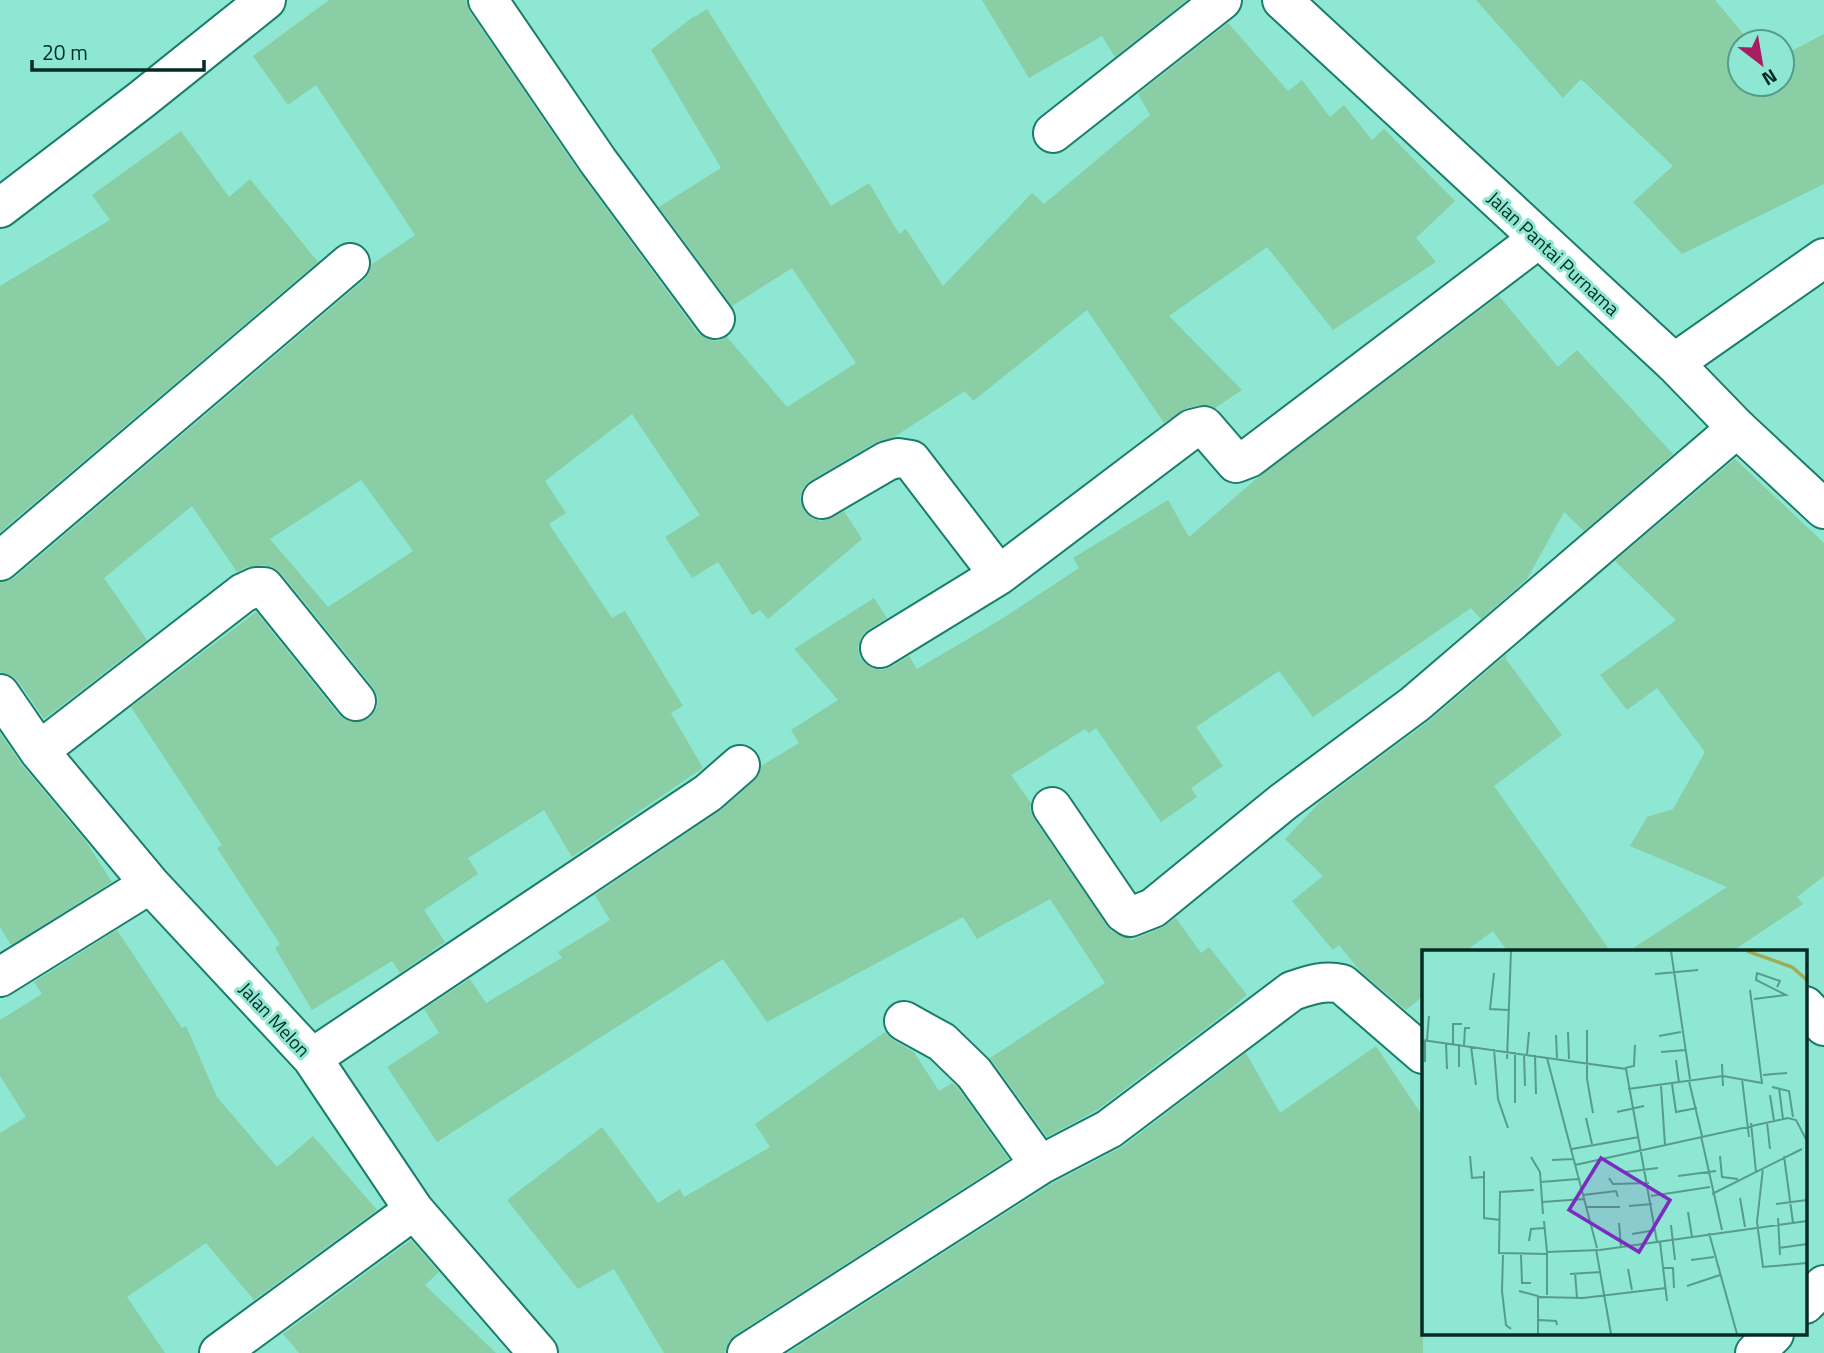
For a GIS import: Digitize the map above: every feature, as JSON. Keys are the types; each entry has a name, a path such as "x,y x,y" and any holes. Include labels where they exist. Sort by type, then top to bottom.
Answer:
{"street":[{"path":"0,208 266,0"},
{"path":"488,0 598,161 715,319"},
{"path":"1053,133 1222,0"},
{"name":"Jalan Pantai Purnama","path":"1282,0 1674,363 1737,428 1824,509"},
{"path":"880,648 999,575 1192,429 1204,426 1236,463 1249,458 1538,239"},
{"path":"1674,363 1824,258"},
{"path":"0,561 350,262"},
{"path":"1052,807 1124,914 1130,917 1153,908 1283,802 1415,704 1737,428"},
{"path":"822,499 887,461 898,458 911,460 999,575"},
{"path":"39,751 243,593 256,587 264,587 356,701"},
{"name":"Jalan Melon","path":"0,694 39,751 150,884 312,1058 414,1210 538,1353"},
{"path":"312,1058 708,793 740,765"},
{"path":"0,977 150,884"},
{"path":"747,1353 1040,1165 1109,1129 1292,991 1317,982 1342,984 1422,1053"},
{"path":"1806,1007 1824,1026"},
{"path":"904,1021 942,1042 974,1073 1040,1165"},
{"path":"219,1353 414,1210"},
{"path":"1806,1303 1824,1285"},
{"path":"1755,1353 1772,1336"}],"building":[{"path":"329,0 466,0 470,12 580,173 697,332 707,339 717,341 727,337 787,407 856,363 792,268 732,306 659,207 721,168 651,50 707,9 831,206 869,183 899,234 906,229 943,286 1032,193 1044,204 1150,115 1138,94 1228,23 1288,91 1302,80 1330,117 1344,105 1372,140 1384,129 1455,201 1416,238 1436,262 1333,330 1267,247 1169,316 1242,390 1215,408 1199,405 1187,408 1164,423 1087,310 973,401 965,391 894,437 876,442 810,481 803,488 800,498 804,511 811,518 821,521 844,511 862,539 768,619 760,610 752,615 718,562 692,578 665,537 700,515 632,414 545,481 566,513 549,524 612,618 625,611 683,706 671,713 703,768 572,857 544,810 468,858 478,874 424,910 445,942 400,973 392,961 312,1010 275,948 280,944 217,848 222,845 131,707 256,612 339,715 348,721 360,722 370,718 377,708 378,698 373,687 281,573 264,565 247,567 237,572 192,506 104,578 147,640 44,719 18,681 0,672 0,582 14,578 364,280 371,265 415,235 316,85 288,105 253,56","holes":["361,480 413,551 328,607 270,539"]},
{"path":"982,0 1187,0 1115,57 1102,36 1029,78"},
{"path":"1476,0 1715,0 1738,28 1726,28 1726,98 1796,98 1796,49 1824,34 1824,184 1682,254 1633,202 1673,166 1581,79 1563,98"},
{"path":"181,131 229,197 250,179 318,262 0,532 0,286 110,220 92,195"},
{"path":"1499,296 1558,367 1577,350 1673,454 1584,531 1564,512 1527,579 1481,619 1471,608 1313,717 1279,671 1196,727 1223,766 1191,788 1197,797 1161,822 1096,728 1089,733 1085,729 1011,775 1031,803 1034,819 1111,931 1132,940 1161,928 1176,918 1201,953 1209,947 1247,995 1219,1018 1097,1110 1047,1137 990,1058 1105,983 1050,899 977,939 963,917 767,1022 723,959 437,1142 387,1067 439,1033 424,1009 470,979 486,1003 562,958 558,952 610,920 595,895 720,811 754,781 761,766 799,743 791,730 838,700 794,649 874,598 887,618 861,637 858,648 861,659 870,667 881,670 909,656 917,669 1000,620 1079,568 1073,558 1168,500 1189,537 1256,479"},
{"path":"1735,459 1824,543 1824,876 1797,897 1803,904 1734,950 1630,950 1727,887 1630,846 1647,817 1673,809 1705,752 1657,688 1627,710 1600,675 1676,620 1615,561"},
{"path":"1507,654 1506,659 1562,735 1494,786 1610,950 1507,950 1493,931 1467,950 1422,950 1422,997 1406,1010 1360,971 1339,945 1333,950 1292,901 1323,876 1285,839 1320,802 1429,721"},
{"path":"0,733 22,765 87,843 112,882 11,945 0,927"},
{"path":"117,930 182,1028 186,1026 217,1097 277,1167 313,1136 377,1210 254,1300 206,1243 127,1297 165,1353 0,1353 0,1133 26,1117 0,1076 0,1020 42,994 34,982"},
{"path":"885,1032 914,1052 939,1091 952,1083 957,1087 1009,1159 735,1335 728,1342 725,1353 664,1353 614,1269 578,1289 507,1200 602,1127 658,1203 680,1189 684,1197 770,1147 755,1124"},
{"path":"1376,1046 1422,1115 1423,1353 788,1353 1051,1184 1122,1147 1246,1053 1280,1113"},
{"path":"411,1240 439,1272 425,1285 496,1353 299,1353 283,1334"}]}
